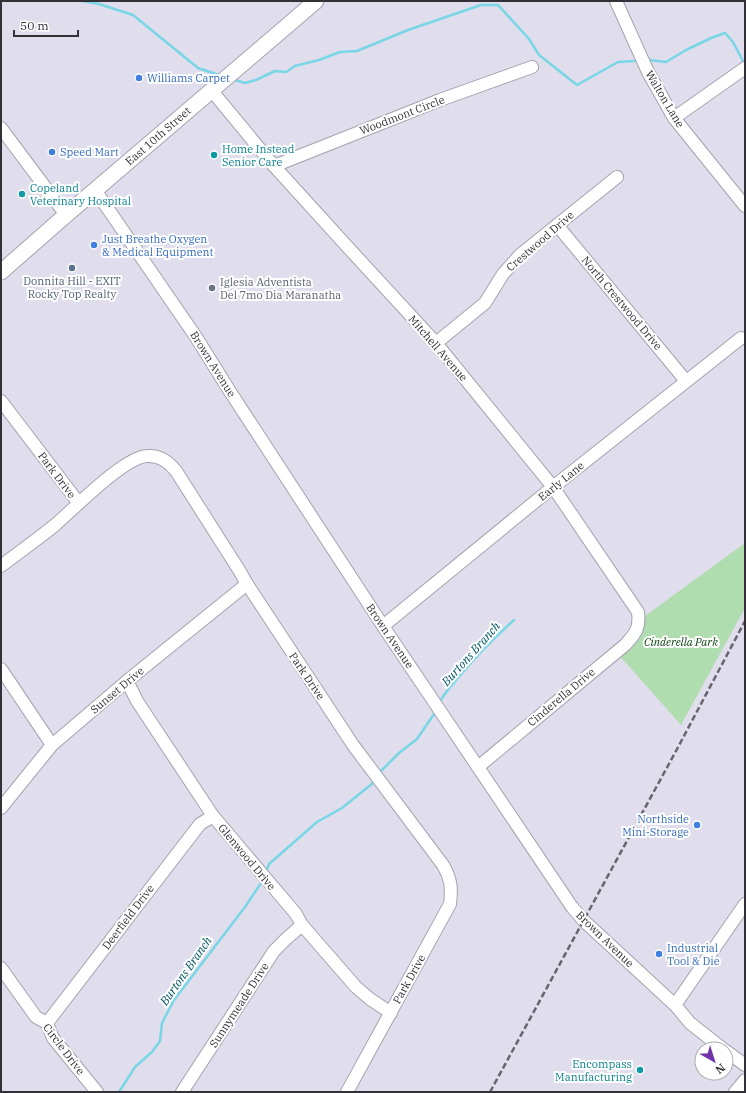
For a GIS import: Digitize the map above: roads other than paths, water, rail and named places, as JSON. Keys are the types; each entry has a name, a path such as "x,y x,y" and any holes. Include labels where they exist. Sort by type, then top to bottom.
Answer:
{"main road":[{"name":"East 10th Street","path":"1,272 316,1"}],"street":[{"name":"Walton Lane","path":"616,1 648,72 674,118 745,206"},
{"name":"Woodmont Circle","path":"274,166 432,103 532,68"},
{"path":"674,118 745,68"},
{"name":"Mitchell Avenue","path":"212,90 274,166 436,343 553,487 634,604 638,612 640,623"},
{"path":"1,128 66,215"},
{"name":"Crestwood Drive","path":"436,343 485,303 502,274 520,255 617,177"},
{"name":"Brown Avenue","path":"95,190 196,337 383,626 576,912 675,1005 690,1023 713,1041"},
{"name":"North Crestwood Drive","path":"557,225 686,381"},
{"name":"Early Lane","path":"383,626 553,487 741,338"},
{"name":"Park Drive","path":"1,401 78,502 130,461 147,456 159,458 169,462 353,745 443,864 450,877 452,892 450,904 347,1092"},
{"path":"1,566 55,525 78,502"},
{"name":"Sunset Drive","path":"1,808 52,745 127,681 247,584"},
{"name":"Cinderella Drive","path":"478,767 624,645 634,635 640,623"},
{"path":"1,669 52,745"},
{"name":"Glenwood Drive","path":"127,681 137,700 213,816 281,896 302,925 356,987 390,1013"},
{"name":"Deerfield Drive","path":"47,1023 200,824 213,816"},
{"path":"675,1005 745,904"},
{"name":"Sunnymeade Drive","path":"182,1092 274,951 302,925"},
{"name":"Circle Drive","path":"1,968 36,1017 47,1023 53,1038 97,1092"},
{"path":"734,1057 745,1065"},
{"path":"735,1092 745,1080"}],"waterway":[{"path":"82,1 99,4 133,15 198,68 219,75"},
{"path":"235,80 245,83 256,80 275,71 286,72 295,66 319,60 340,52 357,51 408,30 481,5 498,5 529,39 539,55 577,85 618,62 635,61"},
{"path":"649,60 666,62 686,50 725,33 733,42 743,61"},
{"name":"Burtons Branch","path":"441,700 444,694 471,663 514,620"},
{"name":"Burtons Branch","path":"381,771 399,753 417,739 434,714"},
{"name":"Burtons Branch","path":"267,869 269,864 317,822 342,808 373,783"},
{"name":"Burtons Branch","path":"119,1092 135,1067 152,1052 160,1041 162,1023 174,1000 245,907 261,883"}],"railway":[{"path":"490,1092 676,751 745,621"}],"place":[{"name":"Williams Carpet","path":"139,78"},
{"name":"Speed Mart","path":"52,152"},
{"name":"Home Instead Senior Care","path":"214,155"},
{"name":"Copeland Veterinary Hospital","path":"22,194"},
{"name":"Just Breathe Oxygen & Medical Equipment","path":"94,245"},
{"name":"Donnita Hill - EXIT Rocky Top Realty","path":"72,268"},
{"name":"Iglesia Adventista Del 7mo Dia Maranatha","path":"212,288"},
{"name":"Northside Mini-Storage","path":"697,825"},
{"name":"Industrial Tool & Die","path":"659,954"},
{"name":"Encompass Manufacturing","path":"640,1070"}],"park label":[{"name":"Cinderella Park","path":"681,642"}]}
